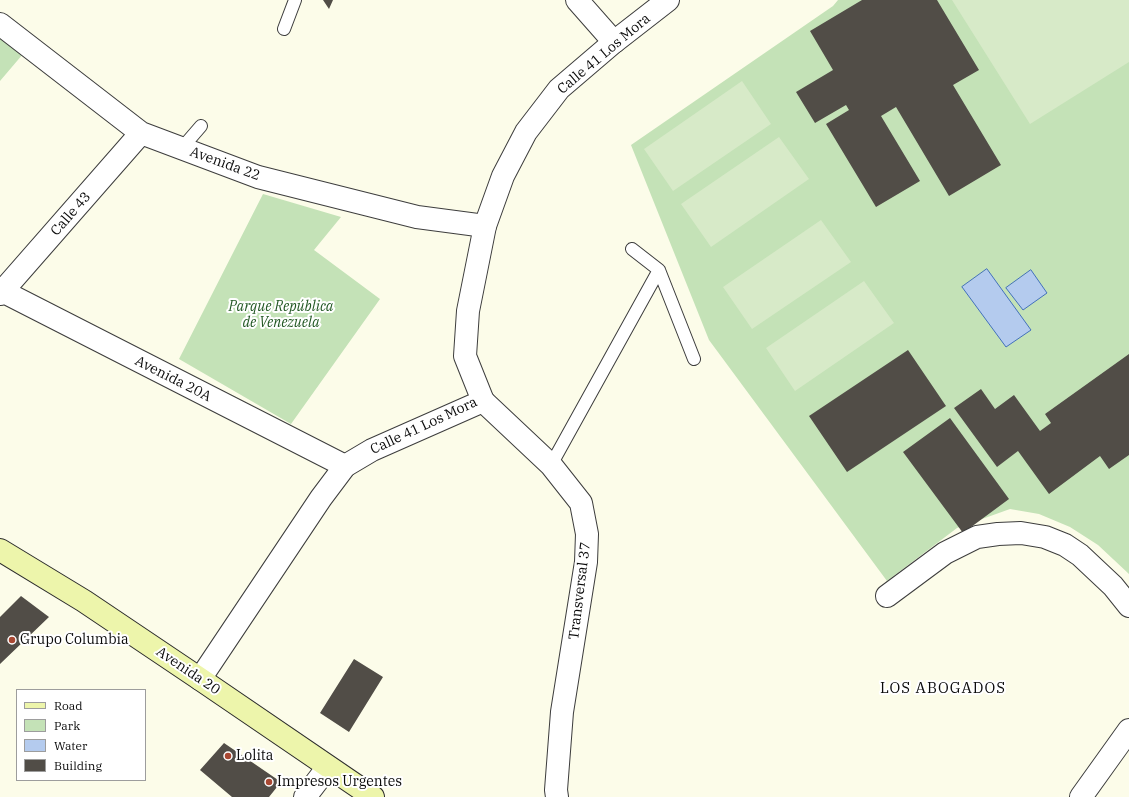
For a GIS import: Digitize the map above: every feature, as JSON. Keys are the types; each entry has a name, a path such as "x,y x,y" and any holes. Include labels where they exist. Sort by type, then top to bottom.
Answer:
{"main road":[{"name":"Avenida 20","path":"2,554 84,601 373,797"}],"street":[{"path":"578,0 614,42"},
{"name":"Calle 41 Los Mora","path":"200,679 321,498 345,466 372,450 483,401 465,356 468,311 485,226 503,176 526,132 560,90 614,42 668,0"},
{"name":"Avenida 22","path":"0,24 141,134 258,176 410,215 485,226"},
{"name":"Calle 43","path":"1,292 141,134"},
{"name":"Avenida 20A","path":"1,292 345,466"},
{"name":"Transversal 37","path":"483,401 551,465 582,503 587,534 586,562 562,712 556,790 557,797"},
{"path":"887,596 945,552 977,537 1021,533 1045,537 1065,545 1097,570 1113,586 1129,606"},
{"path":"1081,797 1129,730"},
{"path":"305,797 328,767"}],"lane":[{"path":"284,29 295,0"},
{"path":"182,148 200,126"},
{"path":"632,249 659,270 694,359"},
{"path":"551,465 659,270"}],"green space":[{"path":"838,0 1129,0 1129,574 1098,545 1070,527 1039,514 1010,509 957,528 887,581 709,340 631,145 833,6"},
{"path":"952,0 1129,0 1129,62 1030,124"},
{"path":"0,35 23,54 0,81"},
{"path":"742,81 771,124 673,191 644,149"},
{"path":"779,137 809,179 711,247 681,204"},
{"name":"Parque República de Venezuela","path":"263,194 341,217 314,250 380,299 291,424 179,359"},
{"path":"821,220 851,262 752,329 723,287"},
{"path":"864,281 894,323 795,391 766,348"}],"water":[{"path":"987,269 1031,330 1006,347 962,287"},
{"path":"1031,270 1047,293 1023,310 1006,288"}],"building":[{"path":"323,0 333,0 329,9"},
{"path":"862,0 937,0 979,70 953,85 1001,165 949,196 896,107 881,116 920,181 876,207 826,124 849,110 846,105 815,123 796,92 833,70 810,31"},
{"path":"908,350 946,406 847,472 809,416"},
{"path":"1129,354 1129,455 1109,469 1100,456 1049,494 1018,451 997,467 954,408 981,389 995,409 1014,395 1040,431 1051,423 1045,414"},
{"path":"950,418 1009,499 963,533 903,452"},
{"name":"Grupo Columbia","path":"21,596 49,617 0,664 0,617"},
{"path":"354,659 383,677 349,732 320,713"},
{"name":"Lolita","path":"224,743 281,782 269,797 232,797 200,770"}],"place":[{"name":"Grupo Columbia","path":"12,640"},
{"name":"Lolita","path":"228,756"},
{"name":"Impresos Urgentes","path":"269,782"}],"district":[{"name":"LOS ABOGADOS","path":"943,689"}]}
